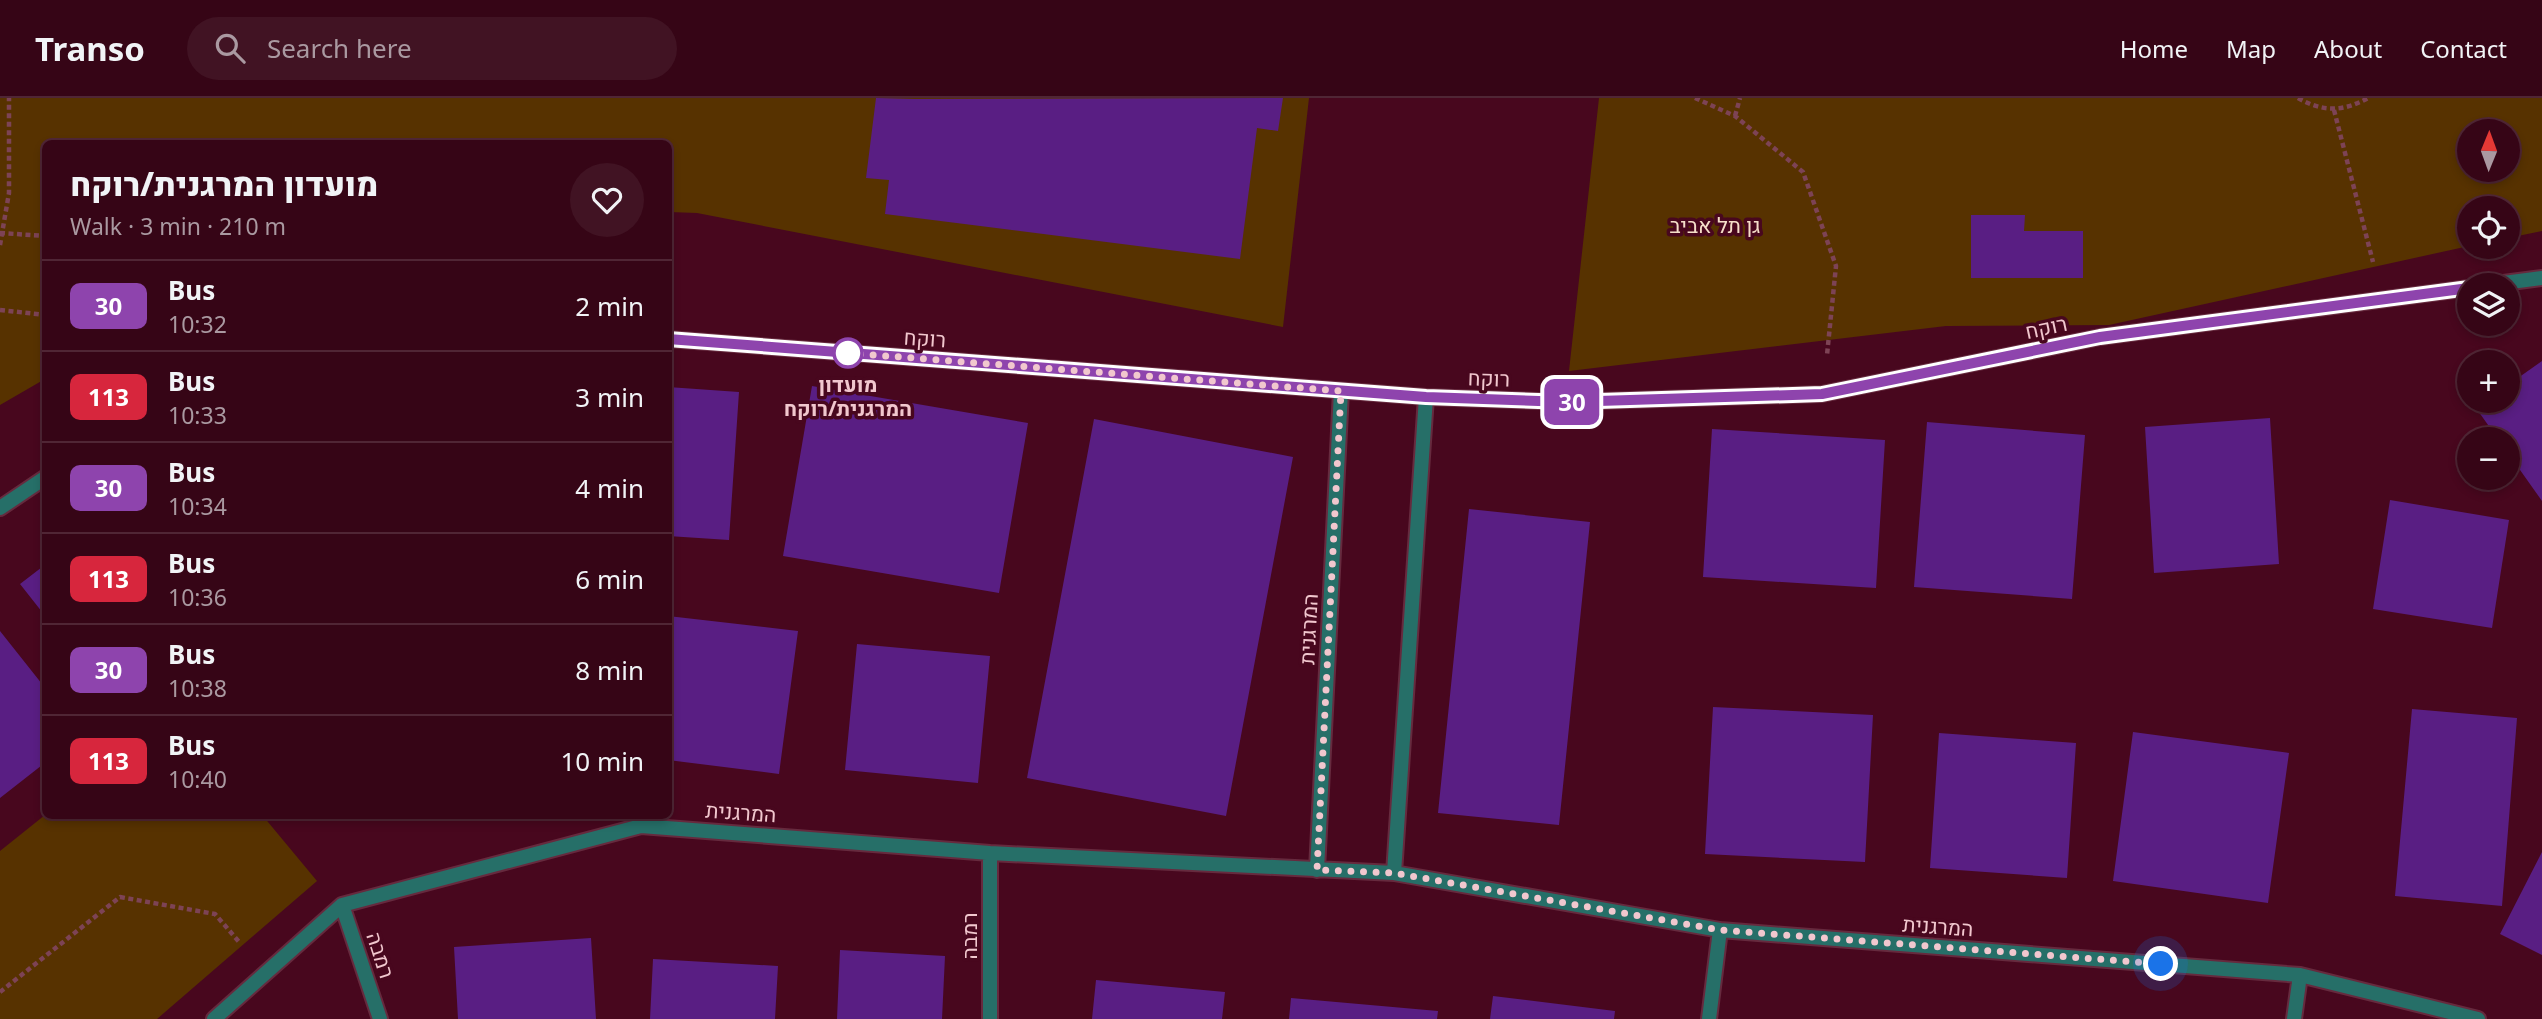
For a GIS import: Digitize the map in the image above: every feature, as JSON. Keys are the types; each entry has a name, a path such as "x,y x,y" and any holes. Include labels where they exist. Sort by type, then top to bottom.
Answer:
{"street":[{"path":"2520,281 2542,278"},
{"name":"רוקח","path":"672,339 1426,397 1567,402 1822,394 2100,337 2457,290"},
{"name":"המרגנית","path":"1317,870 1341,391"},
{"path":"1394,873 1426,397"},
{"path":"0,508 42,480"},
{"name":"המרגנית","path":"214,1019 342,905 641,826 990,853 1394,873 1720,930 2300,975 2478,1019"},
{"name":"רמבה","path":"990,853 990,1019"},
{"name":"רמבה","path":"342,905 380,1019"},
{"path":"1709,1019 1720,930"},
{"path":"2294,1019 2300,975"}],"path":[{"path":"0,244 9,193 9,98"},
{"path":"1695,98 1735,116 1803,172 1836,266 1822,394"},
{"path":"1735,116 1740,98"},
{"path":"2298,98 2316,108 2334,110 2354,106 2368,98"},
{"path":"2334,110 2382,299"},
{"path":"2,233 42,236"},
{"path":"0,310 42,315"},
{"path":"0,992 120,897 215,914 267,972"}],"green space":[{"path":"0,98 1309,98 1283,327 697,213 672,212 672,140 42,140 42,381 0,405"},
{"name":"גן תל אביב","path":"1599,98 2542,98 2542,231 2520,236 2520,196 2457,196 2457,249 2109,325 1946,326 1569,371"},
{"path":"42,817 265,819 317,881 157,1019 0,1019 0,851"}],"building":[{"path":"876,98 1283,98 1278,131 1257,128 1240,259 885,214 889,180 866,178"},
{"path":"1971,215 2025,215 2024,231 2083,231 2083,278 1971,278"},
{"path":"2542,361 2542,501 2520,470 2520,427 2489,427 2480,413 2520,413 2520,377"},
{"path":"812,386 1028,423 999,593 783,556"},
{"path":"672,387 739,392 729,540 672,536"},
{"path":"2270,418 2279,564 2154,573 2145,427"},
{"path":"1094,419 1293,457 1226,816 1027,778"},
{"path":"1927,422 2085,435 2072,599 1914,587"},
{"path":"1712,429 1885,440 1876,588 1703,577"},
{"path":"2390,500 2509,520 2492,628 2373,609"},
{"path":"1469,509 1590,522 1559,825 1438,813"},
{"path":"42,567 42,612 20,584"},
{"path":"672,616 798,631 779,774 672,761"},
{"path":"0,631 42,684 42,765 0,798"},
{"path":"857,644 990,656 978,783 845,770"},
{"path":"1713,707 1873,715 1865,862 1705,854"},
{"path":"2412,709 2517,718 2502,906 2395,896"},
{"path":"2133,732 2289,753 2268,903 2113,881"},
{"path":"1939,733 2076,743 2067,878 1930,868"},
{"path":"2542,852 2542,955 2500,934"},
{"path":"591,938 596,1019 458,1019 454,947"},
{"path":"840,950 945,956 942,1019 837,1019"},
{"path":"653,959 778,966 775,1019 650,1019"},
{"path":"1096,980 1225,992 1222,1019 1092,1019"},
{"path":"1493,996 1615,1011 1614,1019 1490,1019"},
{"path":"1291,998 1438,1011 1437,1019 1289,1019"}],"bus line":[{"name":"30","path":"672,339 1426,397 1567,402 1822,394 2100,337 2457,290"}],"place":[{"name":"מועדון המרגנית/רוקח","path":"848,353"}],"route":[{"path":"848,353 1341,391 1317,870 1394,873 1720,930 2161,964"}]}
